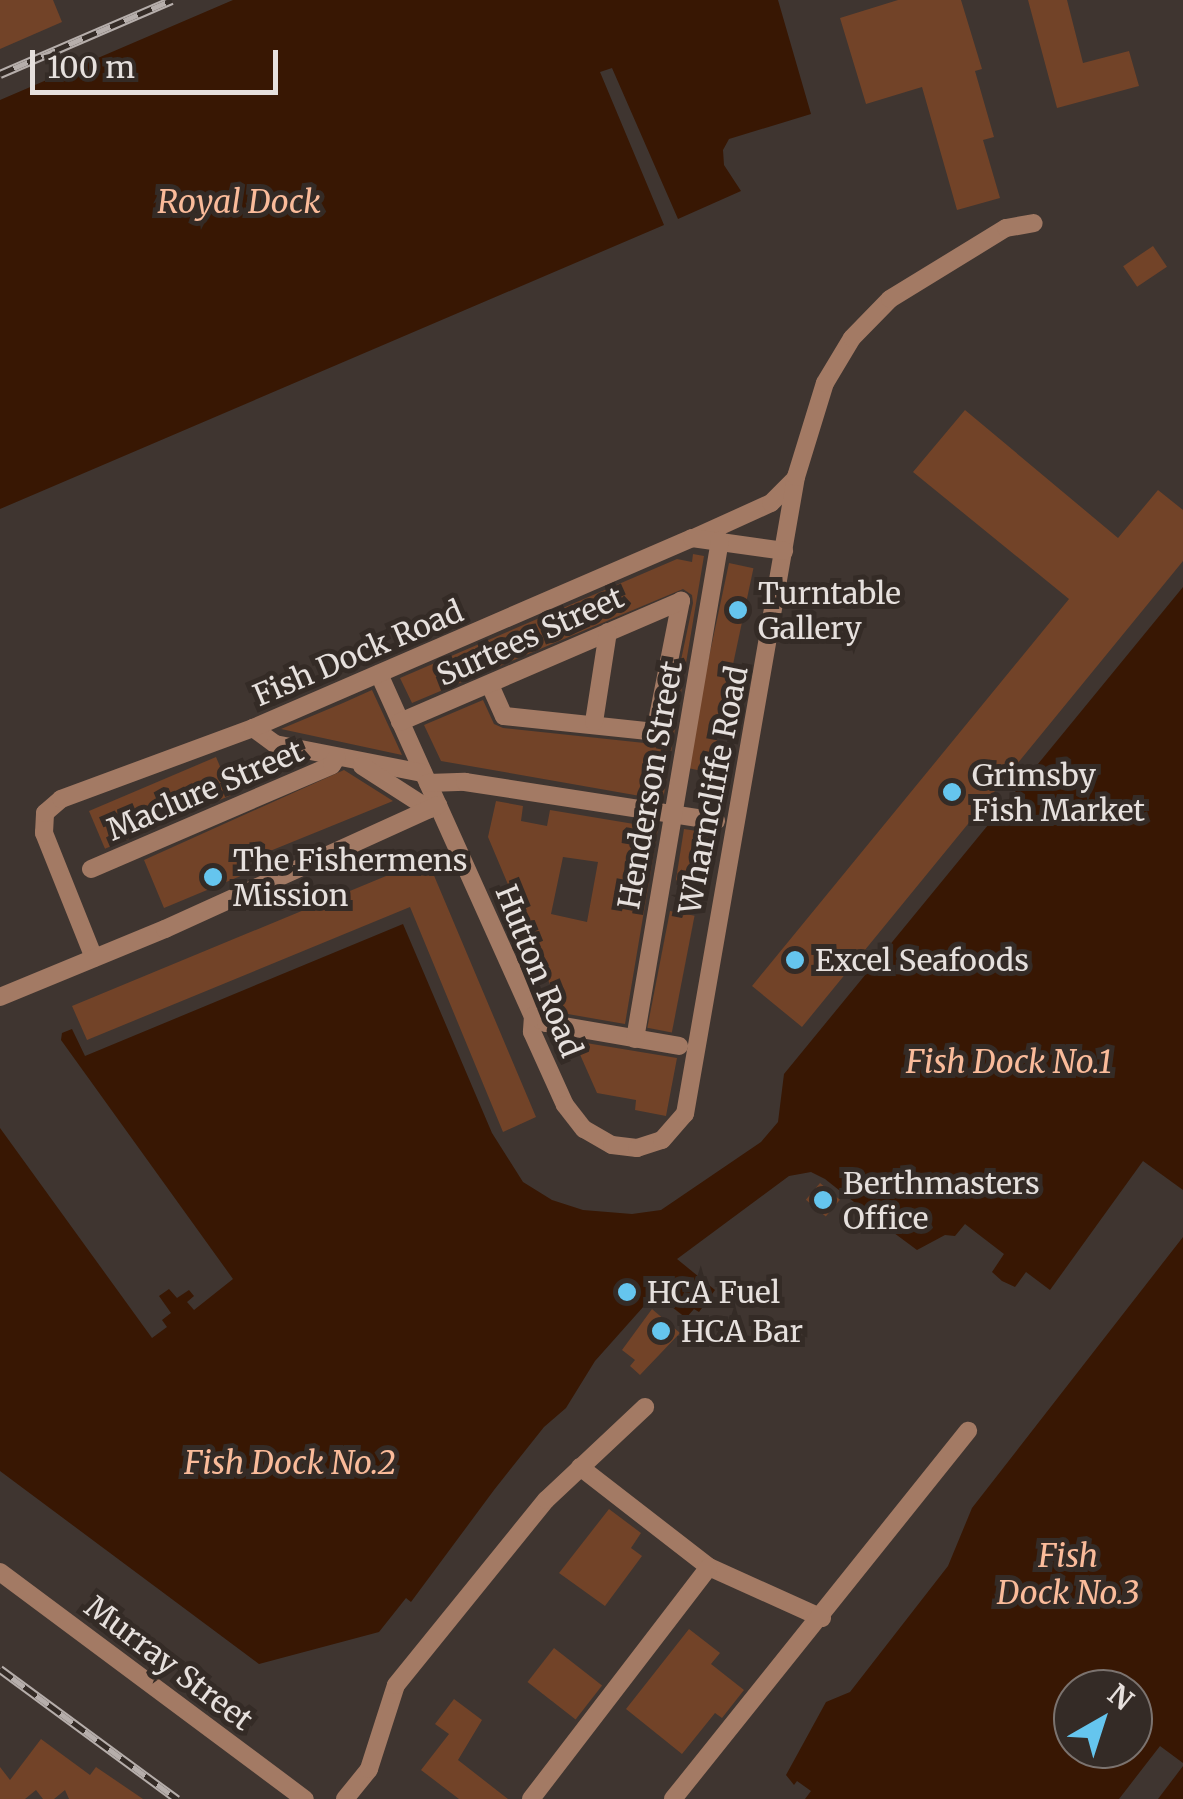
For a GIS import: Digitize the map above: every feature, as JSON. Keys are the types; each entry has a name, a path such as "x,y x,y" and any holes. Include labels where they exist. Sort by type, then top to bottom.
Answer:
{"street":[{"name":"Wharncliffe Road","path":"681,1123 796,476 826,383 871,317 899,293 1006,228 1034,223"},
{"name":"Fish Dock Road","path":"94,958 50,851 44,833 45,813 74,794 253,728 771,503 796,476"},
{"name":"Fish Dock Road","path":"692,538 784,551"},
{"name":"Henderson Street","path":"635,1039 720,540"},
{"name":"Surtees Street","path":"400,722 680,601 655,732 594,722"},
{"path":"490,685 504,716 594,722 608,632"},
{"name":"Hutton Road","path":"379,674 426,778 433,807 533,1016 532,1032 565,1106 584,1129 612,1145 637,1148 662,1140 681,1123"},
{"path":"253,728 275,744 426,778 716,820"},
{"path":"344,758 433,807"},
{"name":"Maclure Street","path":"91,869 344,758"},
{"path":"0,997 433,807"},
{"path":"533,1016 546,1022 679,1046"},
{"path":"346,1799 369,1769 396,1686 546,1500 645,1406"},
{"path":"673,1799 822,1618 968,1431"},
{"path":"580,1467 710,1567 822,1618"},
{"path":"531,1799 710,1567"},
{"name":"Murray Street","path":"0,1572 305,1799"}],"water":[{"name":"Royal Dock","path":"233,0 778,0 811,114 729,139 723,150 724,165 741,191 678,219 612,68 600,72 664,225 0,509 0,100"},
{"name":"Fish Dock No.2","path":"1183,587 1183,1190 1143,1161 1050,1290 1026,1272 1015,1287 1002,1281 992,1272 1004,1254 965,1224 955,1236 945,1235 917,1250 886,1227 881,1232 861,1223 868,1213 825,1179 811,1172 789,1176 677,1259 715,1290 699,1312 694,1309 686,1318 658,1296 644,1306 595,1361 566,1408 544,1427 411,1602 406,1598 379,1632 259,1664 0,1471 0,1128 152,1338 167,1327 162,1320 171,1313 159,1296 169,1289 177,1298 189,1290 194,1296 187,1302 194,1310 233,1279 61,1040 62,1033 72,1029 85,1056 403,924 492,1133 523,1182 552,1200 583,1210 632,1214 661,1210 761,1142 778,1122 784,1074"},
{"name":"Fish Dock No.3","path":"1183,1237 1183,1763 1160,1746 1153,1755 1153,1669 1053,1669 1053,1769 1142,1769 1119,1799 805,1799 811,1791 797,1781 794,1785 786,1775 826,1702 850,1692 948,1566 972,1508"},
{"path":"1183,1766 1183,1799 1158,1799"}],"building":[{"path":"0,0 53,0 62,22 0,49"},
{"path":"898,0 961,0 982,69 975,71 994,137 983,140 1000,198 957,210 922,87 866,104 840,18"},
{"path":"1028,0 1067,0 1083,63 1129,51 1139,86 1057,108"},
{"path":"1153,246 1167,267 1137,287 1123,266"},
{"name":"Grimsby Fish Market","path":"965,410 1118,538 1158,490 1183,510 1183,561 802,1027 752,986 1069,599 913,472"},
{"path":"693,554 704,556 663,800 441,761 424,725 483,700 494,724 503,728 654,744 664,741 693,603 692,595 683,589 412,703 400,678 677,559 692,562"},
{"path":"729,563 753,568 710,773 686,767"},
{"path":"372,690 402,755 281,729 343,703"},
{"path":"216,757 232,795 105,849 89,811"},
{"path":"344,770 393,801 238,864 243,875 164,908 144,860"},
{"path":"496,801 523,806 521,821 547,826 550,810 658,828 625,1024 562,1013 488,837","holes":["563,857 598,862 587,922 551,914"]},
{"path":"684,829 710,833 702,884 676,880"},
{"path":"427,859 536,1117 503,1132 410,907 87,1040 72,1006"},
{"path":"670,911 695,916 672,1033 647,1028"},
{"path":"574,1041 677,1058 666,1116 635,1110 636,1100 597,1093"},
{"name":"Berthmasters Office","path":"820,1183 840,1200 826,1217 806,1200"},
{"path":"652,1309 680,1333 640,1375 630,1366 635,1360 622,1350"},
{"path":"609,1509 641,1533 631,1548 642,1556 605,1606 559,1573"},
{"path":"689,1629 720,1653 711,1664 744,1690 722,1718 715,1713 682,1754 626,1709"},
{"path":"554,1648 602,1686 576,1719 528,1682"},
{"path":"454,1699 482,1720 458,1760 508,1799 459,1799 421,1770 449,1734 435,1724"},
{"path":"41,1739 90,1775 96,1767 143,1799 69,1799 65,1790 54,1799 43,1799 36,1790 25,1799 0,1799 0,1767 10,1780"}],"railway":[{"path":"0,74 172,0"},
{"path":"0,1669 177,1799"}],"place":[{"name":"Turntable Gallery","path":"738,610"},
{"name":"Grimsby Fish Market","path":"952,792"},
{"name":"The Fishermens Mission","path":"213,877"},
{"name":"Excel Seafoods","path":"795,960"},
{"name":"Berthmasters Office","path":"823,1200"},
{"name":"HCA Fuel","path":"627,1292"},
{"name":"HCA Bar","path":"661,1331"}],"water label":[{"name":"Fish Dock No.1","path":"1009,1062"}]}
